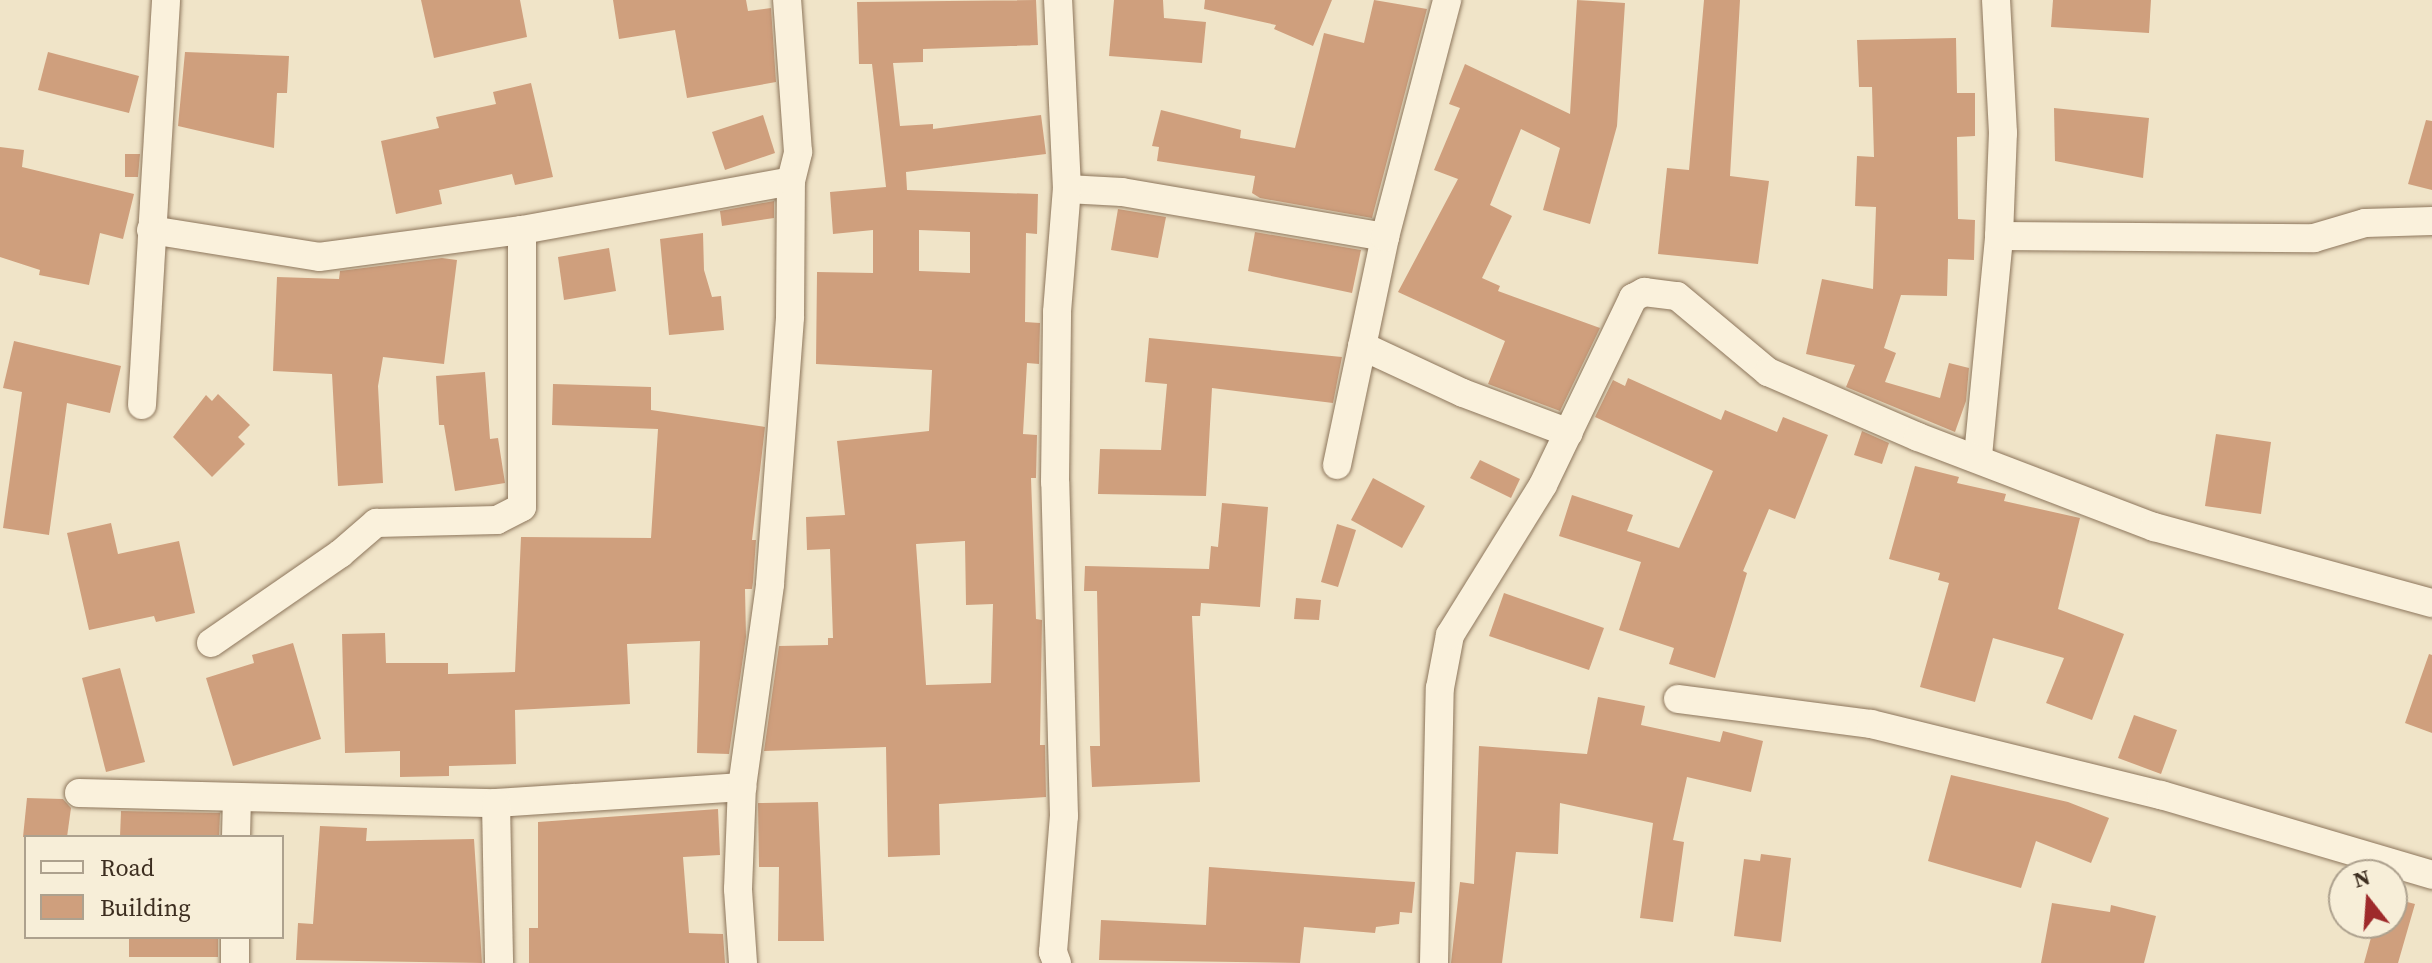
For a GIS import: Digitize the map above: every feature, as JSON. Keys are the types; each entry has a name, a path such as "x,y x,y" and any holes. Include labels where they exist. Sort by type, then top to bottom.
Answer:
{"street":[{"path":"142,405 166,0"},
{"path":"743,963 738,889 742,787 770,584 790,317 791,181 798,152 787,0"},
{"path":"1057,963 1053,952 1064,816 1055,482 1057,312 1067,189 1058,0"},
{"path":"1337,465 1385,237 1447,0"},
{"path":"1978,456 1999,236 2003,133 1996,0"},
{"path":"151,230 319,257 522,230 791,181"},
{"path":"1067,189 1122,192 1385,237"},
{"path":"1999,236 2288,239 2392,220 2432,221"},
{"path":"211,643 340,554 376,523 497,520 522,507 522,230"},
{"path":"1434,963 1440,688 1450,635 1543,485 1633,298 1644,292 1677,296 1768,372 1918,437 1978,456 2154,527 2432,603"},
{"path":"1362,346 1463,393 1569,433"},
{"path":"1678,699 1871,724 2161,795 2432,875"},
{"path":"79,793 496,803 742,787"},
{"path":"236,835 237,797"},
{"path":"496,803 499,963"},
{"path":"235,939 235,963"}],"building":[{"path":"421,0 520,0 527,37 434,58"},
{"path":"613,0 746,0 748,11 771,8 776,82 687,98 675,30 619,39"},
{"path":"1036,0 1038,45 923,49 923,62 893,63 900,126 933,124 933,129 1041,115 1046,154 906,172 907,190 1038,194 1037,234 1026,233 1025,322 1040,323 1039,364 1027,363 1023,434 1037,435 1036,478 1031,478 1036,619 1042,620 1040,745 1045,745 1046,797 939,804 940,855 888,857 886,747 764,751 779,646 828,645 828,638 833,638 830,549 807,550 806,517 845,515 837,441 929,431 932,370 816,364 817,272 873,273 873,230 833,234 830,192 886,187 872,64 859,64 857,2","holes":["919,230 970,232 970,273 919,271","965,541 966,605 993,604 991,683 926,685 916,544"]},
{"path":"1114,0 1163,0 1164,18 1206,22 1202,63 1109,56"},
{"path":"1205,0 1332,0 1313,46 1274,29 1276,25 1204,9"},
{"path":"1374,0 1427,9 1372,218 1260,198 1252,193 1255,176 1157,161 1159,147 1152,146 1161,110 1241,130 1240,138 1295,148 1324,33 1364,43"},
{"path":"1577,0 1625,3 1617,126 1590,224 1543,210 1560,148 1521,129 1490,205 1512,216 1482,278 1500,286 1498,291 1600,328 1560,411 1488,384 1505,341 1398,292 1458,179 1434,170 1460,108 1449,104 1465,64 1570,114"},
{"path":"1704,0 1740,0 1730,176 1769,181 1758,264 1658,254 1667,168 1689,170"},
{"path":"2053,0 2151,0 2149,33 2051,27"},
{"path":"1956,38 1957,93 1975,93 1975,136 1957,137 1958,219 1975,220 1974,260 1948,259 1947,296 1901,295 1884,348 1896,353 1885,382 1940,398 1949,363 1969,368 1966,401 1955,432 1846,387 1855,365 1806,354 1822,279 1873,289 1876,207 1855,206 1857,156 1874,157 1872,87 1859,87 1857,40"},
{"path":"48,52 139,76 129,113 38,90"},
{"path":"185,52 289,56 287,93 277,93 274,148 178,126"},
{"path":"531,83 553,177 515,185 512,174 439,190 442,204 396,214 381,141 439,128 436,117 496,104 493,92"},
{"path":"2054,108 2149,118 2143,178 2055,161"},
{"path":"763,115 775,153 725,170 712,132"},
{"path":"2426,120 2432,121 2432,190 2408,184"},
{"path":"0,147 24,150 22,167 134,194 123,239 100,233 89,285 39,275 40,270 0,257"},
{"path":"125,154 140,154 138,177 125,177"},
{"path":"774,201 774,218 722,226 720,211"},
{"path":"1118,209 1166,217 1158,258 1111,250"},
{"path":"1255,232 1361,250 1352,293 1248,271"},
{"path":"703,233 704,270 712,297 721,296 724,330 669,335 660,239"},
{"path":"609,248 616,291 564,300 558,257"},
{"path":"442,258 457,260 444,364 383,357 378,386 383,483 338,486 332,374 273,371 277,277 339,279 340,271"},
{"path":"1149,338 1342,357 1333,403 1212,388 1206,496 1098,494 1100,449 1161,450 1167,384 1145,382"},
{"path":"14,341 121,366 110,413 67,403 49,535 3,528 22,392 3,388"},
{"path":"485,372 490,439 498,438 505,483 455,491 444,425 439,425 436,376"},
{"path":"1628,378 1721,420 1725,410 1777,432 1783,417 1828,435 1795,519 1769,509 1743,571 1747,573 1715,678 1669,664 1674,648 1619,630 1641,562 1559,536 1572,495 1633,515 1627,531 1679,548 1713,471 1595,417 1613,380 1625,386"},
{"path":"553,384 651,387 651,410 765,427 752,540 756,540 753,582 752,589 745,589 746,637 729,754 697,753 700,641 627,644 630,704 515,710 516,764 449,766 449,776 400,777 400,751 345,753 342,634 385,633 386,663 448,663 448,674 515,672 521,537 651,538 658,429 552,425"},
{"path":"218,394 250,425 238,437 245,444 212,477 173,437 206,395 212,401"},
{"path":"1862,431 1889,443 1882,464 1854,455"},
{"path":"2216,434 2271,442 2261,514 2205,506"},
{"path":"1480,460 1520,479 1511,498 1470,478"},
{"path":"1915,466 1959,477 1957,483 2006,494 2004,501 2080,518 2058,609 2124,634 2092,720 2046,703 2064,658 1993,638 1975,702 1920,687 1949,583 1938,580 1940,573 1889,559"},
{"path":"1373,478 1425,506 1402,548 1351,520"},
{"path":"1222,503 1268,507 1260,607 1201,603 1200,616 1192,616 1200,782 1092,787 1090,746 1100,746 1097,591 1084,591 1085,566 1209,569 1211,546 1218,547"},
{"path":"111,523 118,554 179,541 195,613 156,622 154,616 89,630 67,533"},
{"path":"1337,524 1356,530 1338,587 1321,582"},
{"path":"1504,593 1604,628 1589,670 1489,636"},
{"path":"1296,598 1321,600 1319,620 1294,619"},
{"path":"293,643 321,739 233,766 206,678 254,663 252,655"},
{"path":"2429,654 2432,655 2432,733 2405,723"},
{"path":"120,668 145,762 106,772 82,678"},
{"path":"1598,697 1645,706 1641,725 1720,742 1723,731 1763,741 1751,792 1687,777 1673,840 1684,842 1673,922 1640,918 1653,823 1560,803 1558,854 1516,852 1502,963 1451,963 1460,882 1474,884 1479,746 1587,754"},
{"path":"2134,715 2177,730 2161,774 2118,758"},
{"path":"1951,775 2068,802 2109,818 2091,863 2036,841 2021,888 1928,861"},
{"path":"27,798 63,799 71,808 67,835 23,837"},
{"path":"818,802 824,941 778,941 779,867 759,867 758,803"},
{"path":"718,809 720,855 683,857 689,933 723,934 725,963 529,963 529,928 538,928 538,822"},
{"path":"121,811 220,813 219,835 120,835"},
{"path":"320,826 367,828 366,841 474,839 482,963 296,960 298,923 313,924"},
{"path":"1761,854 1791,858 1781,942 1734,936 1744,859 1760,861"},
{"path":"1209,867 1415,882 1412,913 1400,912 1399,924 1376,927 1375,933 1304,927 1300,963 1099,960 1101,920 1206,925"},
{"path":"2408,902 2415,904 2408,928"},
{"path":"2052,903 2110,912 2111,905 2156,916 2144,963 2041,963"},
{"path":"129,939 218,939 218,957 129,957"},
{"path":"2371,939 2405,939 2398,963 2364,963"}]}
